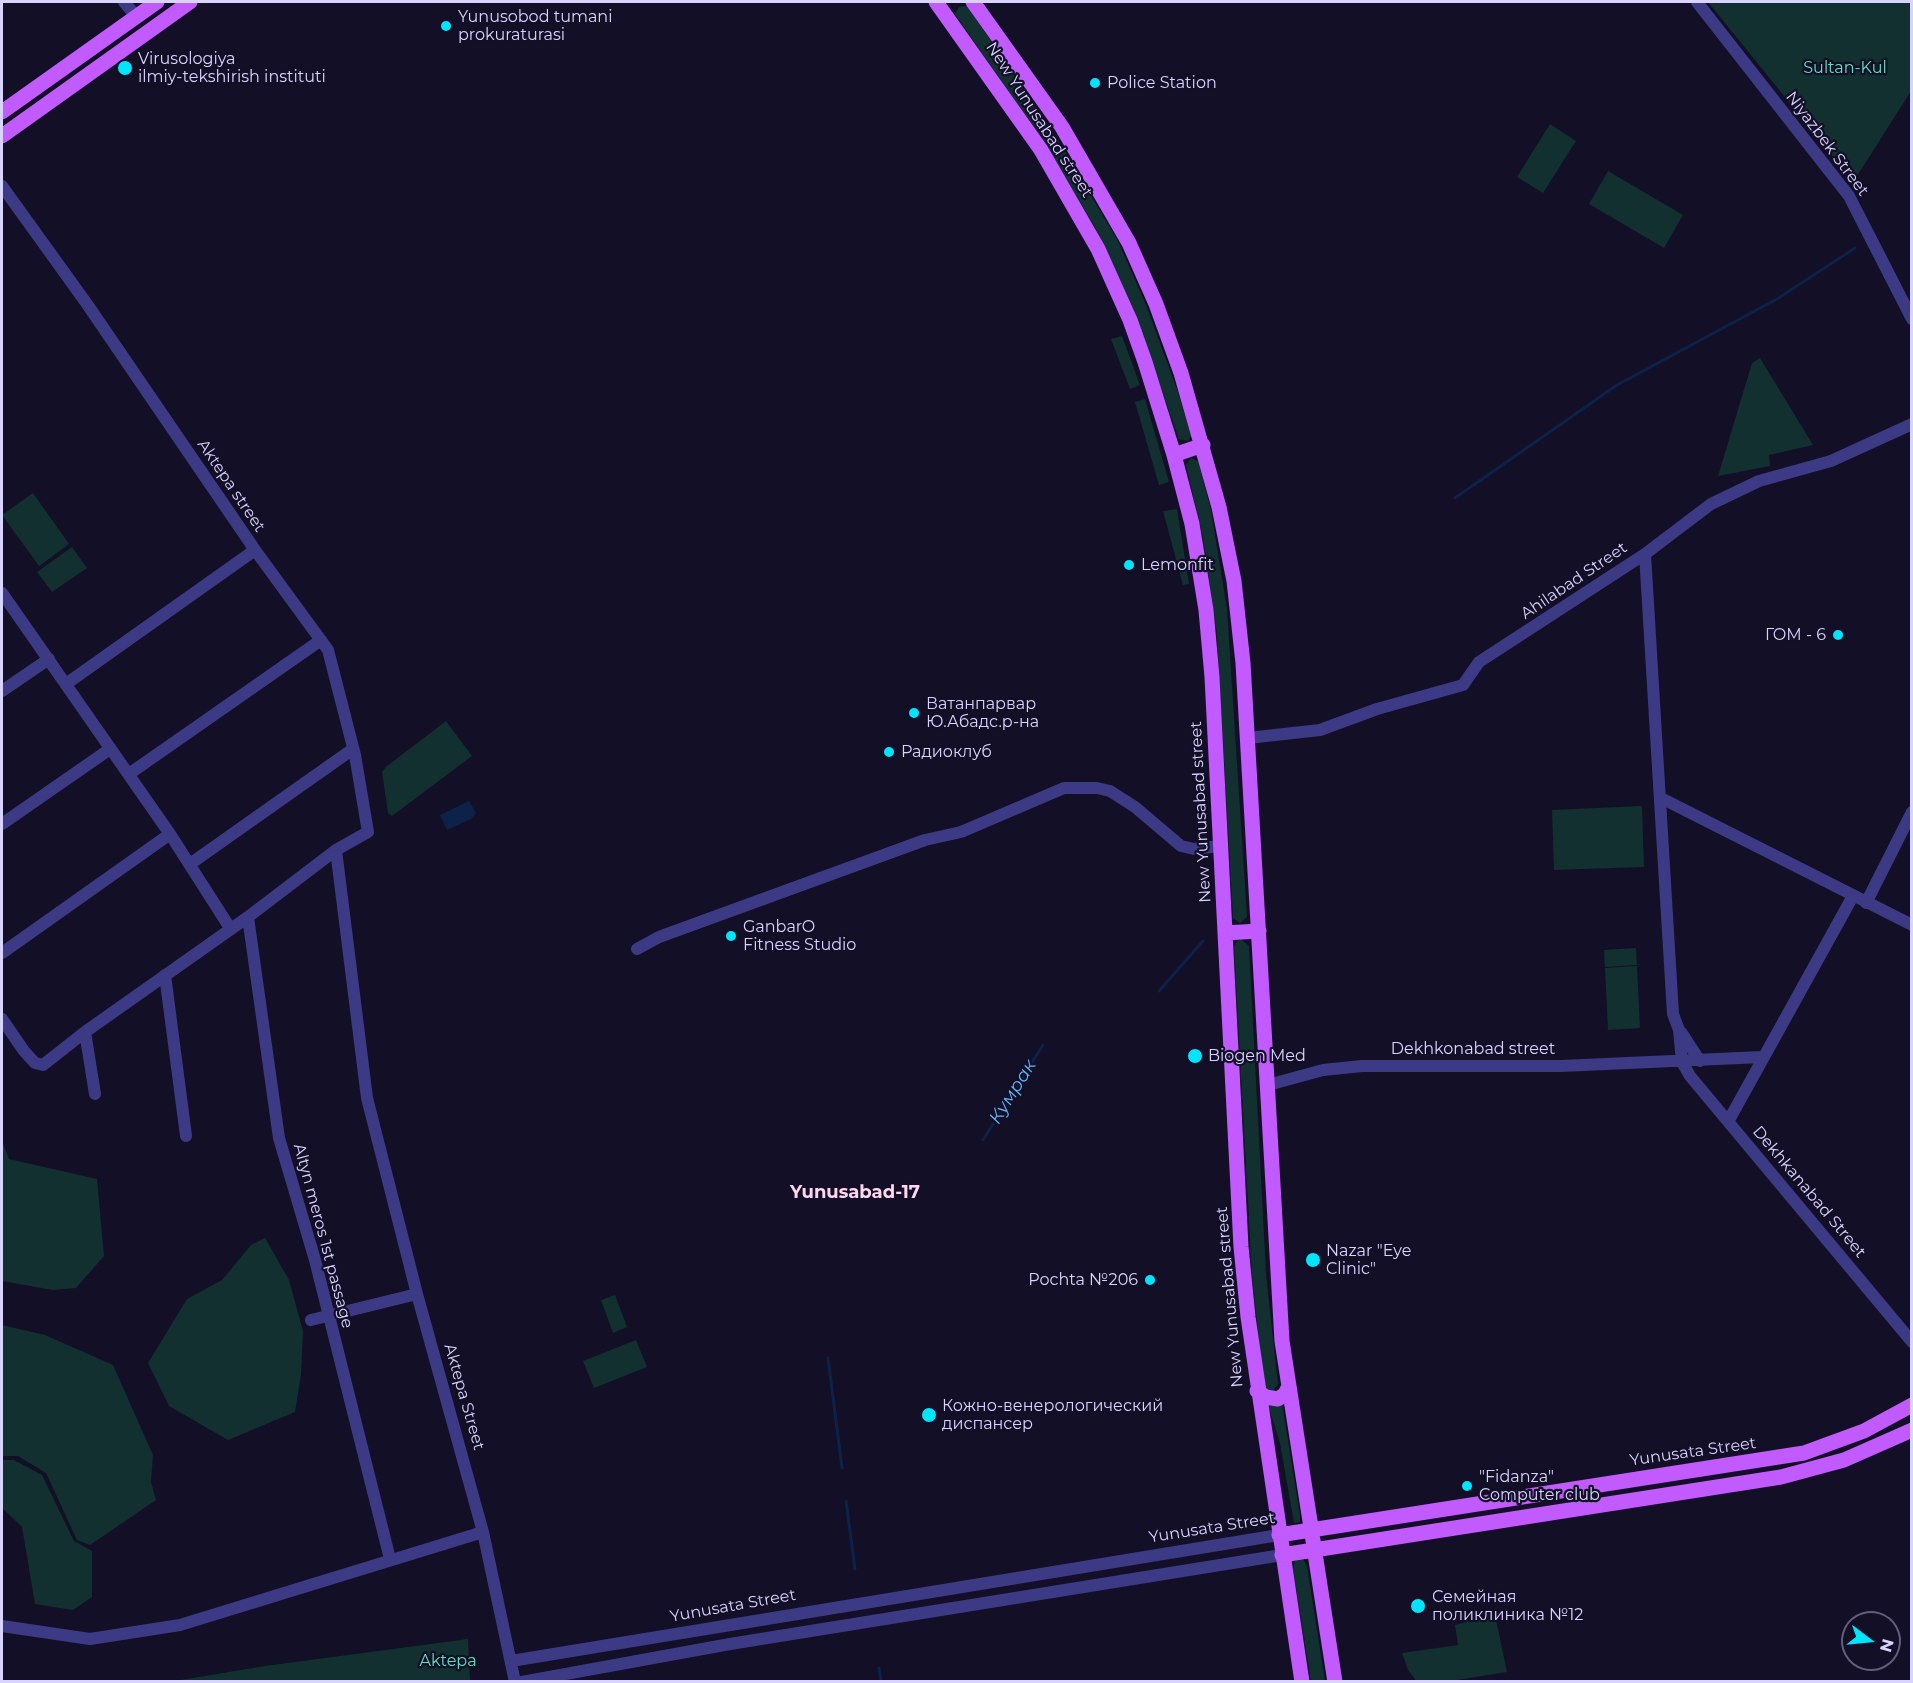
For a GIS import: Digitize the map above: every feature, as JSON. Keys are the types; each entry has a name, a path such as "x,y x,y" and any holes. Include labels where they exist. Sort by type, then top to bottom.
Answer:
{"main road":[{"path":"2,112 157,2"},
{"path":"2,136 190,2"},
{"name":"New Yunusabad street","path":"936,2 1041,150 1090,234 1138,340 1174,455 1196,546 1206,610 1242,1247 1257,1391 1302,1682"},
{"path":"950,21 951,6 955,2"},
{"name":"New Yunusabad street","path":"973,2 1062,127 1116,218 1137,260 1169,338 1203,445 1234,581 1243,653 1282,1341 1335,1682"},
{"path":"136,16 147,32"},
{"path":"1174,455 1203,445"},
{"path":"1225,933 1259,931"},
{"path":"1257,1391 1266,1397 1278,1399 1285,1394 1288,1388"},
{"name":"Yunusata Street","path":"1279,1535 1804,1453 1864,1431 1911,1405"},
{"path":"1282,1555 1781,1477 1844,1460 1911,1430"}],"street":[{"path":"124,2 136,16"},
{"name":"Niyazbek Street","path":"1697,2 1849,196 1911,319"},
{"name":"Aktepa street","path":"2,186 87,304 255,550 327,650 353,749 368,832 336,850"},
{"name":"Ahilabad Street","path":"1248,738 1320,730 1377,708 1463,685 1479,662 1645,554 1711,504 1760,482 1831,461 1911,424"},
{"path":"66,684 255,550"},
{"path":"1645,554 1673,1014 1679,1030 1700,1061"},
{"path":"2,593 170,834 230,928"},
{"path":"129,774 321,640"},
{"path":"2,691 49,659"},
{"path":"2,824 110,749"},
{"path":"190,864 353,749"},
{"path":"637,949 659,937 924,840 961,831 1064,788 1097,788 1110,791 1135,807 1180,846 1194,849 1221,846"},
{"path":"1661,798 1911,925"},
{"path":"1866,903 1911,812"},
{"path":"2,953 170,834"},
{"path":"2,1019 24,1051 35,1063 43,1065 248,917 336,850"},
{"name":"Aktepa Street","path":"336,850 367,1098 417,1294 483,1532 515,1682"},
{"path":"1729,1120 1853,896"},
{"name":"Altyn meros 1st passage","path":"248,917 279,1138 315,1260 390,1559"},
{"path":"165,975 186,1136"},
{"path":"1679,1030 1682,1062"},
{"path":"86,1032 95,1094"},
{"name":"Dekhkonabad street","path":"1268,1085 1323,1070 1362,1066 1561,1066 1762,1057"},
{"name":"Dekhkanabad Street","path":"1682,1062 1911,1342"},
{"path":"311,1320 417,1294"},
{"path":"2,1626 67,1637 102,1639 180,1624 483,1532"},
{"name":"Yunusata Street","path":"511,1661 1279,1535"},
{"path":"522,1682 730,1644 1282,1555"}],"green space":[{"name":"Sultan-Kul","path":"1708,2 1911,2 1911,91 1859,173 1852,180"},
{"path":"967,6 1058,140 1118,241 1146,305 1178,392 1191,436 1188,441 1179,439 1134,310 1095,227 1048,148 955,14 959,7"},
{"path":"1550,124 1576,141 1543,193 1517,177"},
{"path":"1608,171 1683,215 1664,248 1589,204"},
{"path":"1122,336 1140,385 1130,389 1111,339"},
{"path":"1760,358 1813,445 1769,455 1770,466 1718,476 1752,363"},
{"path":"1145,399 1169,482 1159,485 1135,402"},
{"path":"1191,458 1198,461 1211,510 1227,609 1247,917 1240,923 1233,918 1217,634 1203,537 1186,465"},
{"path":"33,493 69,544 39,566 2,515"},
{"path":"1177,509 1189,584 1183,585 1163,511"},
{"path":"72,547 87,568 52,592 37,572"},
{"path":"446,721 472,756 392,816 388,813 382,772"},
{"path":"1642,806 1644,867 1554,870 1552,810"},
{"path":"1241,939 1249,946 1266,1274 1278,1384 1273,1391 1264,1387 1252,1275 1234,947"},
{"path":"1636,948 1637,965 1605,967 1604,950"},
{"path":"1637,966 1640,1028 1608,1030 1605,968"},
{"path":"2,1141 9,1159 97,1179 104,1256 76,1288 53,1290 2,1281"},
{"path":"265,1238 289,1280 303,1331 301,1375 295,1412 228,1440 169,1406 148,1363 187,1299 222,1280 251,1245"},
{"path":"615,1295 627,1327 613,1333 601,1300"},
{"path":"2,1325 45,1335 113,1365 153,1455 151,1482 156,1500 90,1545 77,1540 46,1473 18,1456 2,1456"},
{"path":"636,1340 647,1367 594,1388 583,1361"},
{"path":"1282,1403 1300,1515 1300,1522 1294,1523 1280,1443 1268,1405"},
{"path":"2,1460 14,1460 42,1475 74,1541 92,1551 92,1597 73,1610 35,1604 22,1527 2,1508"},
{"path":"1301,1555 1307,1566 1325,1681 1311,1681 1293,1569 1296,1556"},
{"path":"1495,1615 1507,1672 1451,1681 1417,1682 1408,1670 1402,1653 1458,1645 1455,1625"},
{"name":"Aktepa","path":"468,1639 470,1681 175,1681 265,1666"}],"water":[{"path":"469,801 476,813 471,819 447,830 440,815"}],"waterway":[{"path":"1455,498 1617,385 1777,299 1855,248"},
{"name":"Кумрак","path":"1159,991 1203,941"},
{"name":"Кумрак","path":"983,1140 1043,1045"},
{"name":"Кумрак","path":"828,1358 842,1468"},
{"name":"Кумрак","path":"846,1501 855,1569"},
{"name":"Кумрак","path":"879,1668 881,1682"}],"place":[{"name":"Yunusobod tumani prokuraturasi","path":"446,26"},
{"name":"Virusologiya ilmiy-tekshirish instituti","path":"125,68"},
{"name":"Police Station","path":"1095,83"},
{"name":"Lemonfit","path":"1129,565"},
{"name":"ГОМ - 6","path":"1838,635"},
{"name":"Ватанпарвар Ю.Абадс.р-на","path":"914,713"},
{"name":"Радиоклуб","path":"889,752"},
{"name":"GanbarO Fitness Studio","path":"731,936"},
{"name":"Biogen Med","path":"1195,1056"},
{"name":"Nazar \"Eye Clinic\"","path":"1313,1260"},
{"name":"Pochta №206","path":"1150,1280"},
{"name":"Кожно-венерологический диспансер","path":"929,1415"},
{"name":"\"Fidanza\" Computer club","path":"1467,1486"},
{"name":"Семейная поликлиника №12","path":"1418,1606"}],"district":[{"name":"Yunusabad-17","path":"855,1193"}]}
